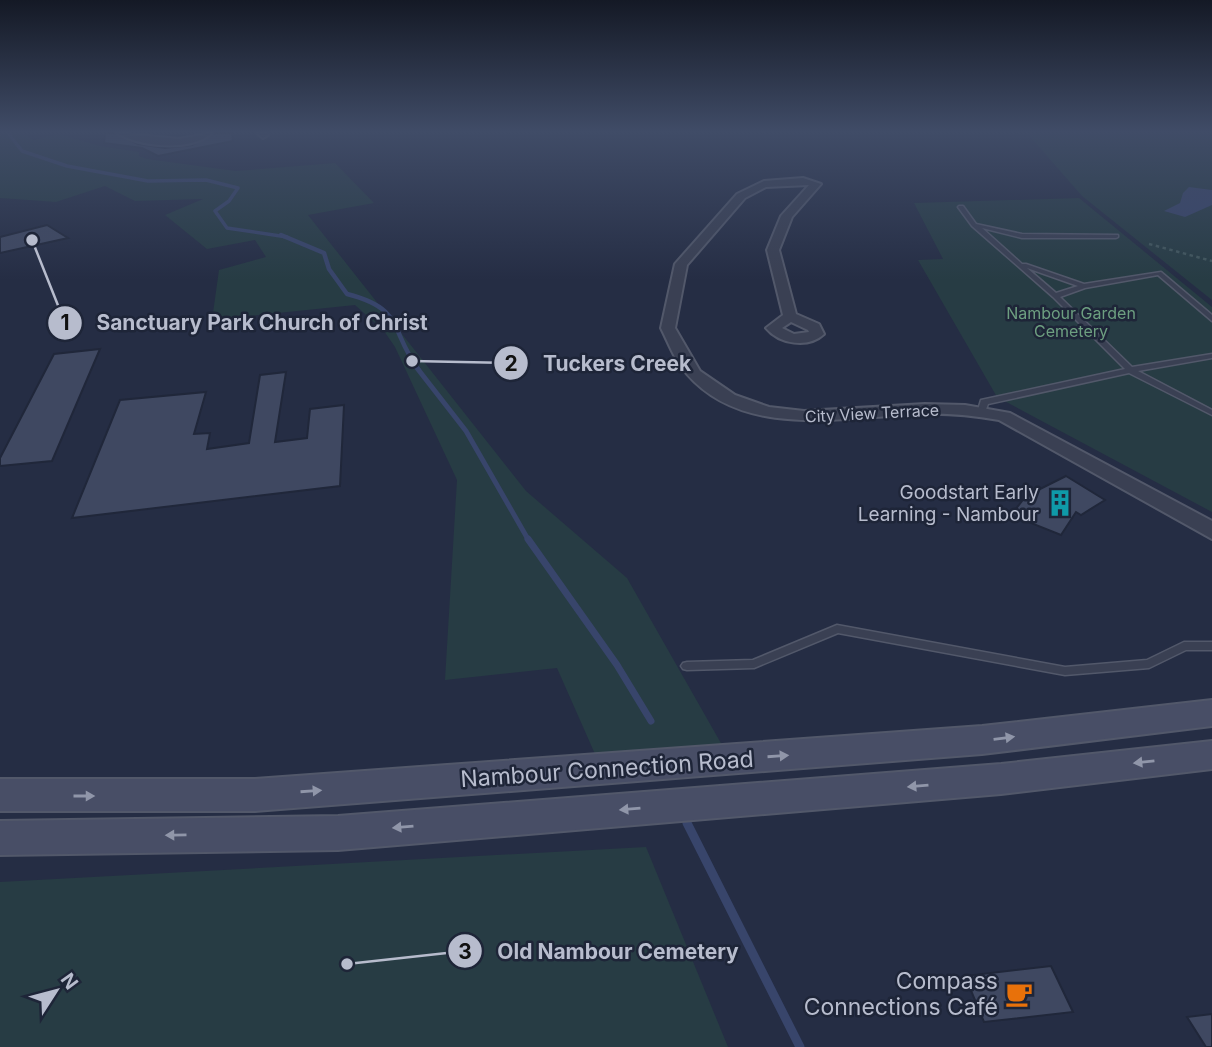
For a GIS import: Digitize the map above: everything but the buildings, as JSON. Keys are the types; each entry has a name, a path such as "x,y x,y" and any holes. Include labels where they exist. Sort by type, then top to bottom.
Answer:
{"main road":[{"name":"Nambour Connection Road","path":"0,795 255,795 982,740 1212,713"},
{"name":"Nambour Connection Road","path":"0,838 338,833 1001,779 1212,755"}],"street":[{"name":"City View Terrace","path":"792,182 764,184 741,196 681,264 668,328 694,373 746,409 806,418 982,410 1004,416 1210,527"},
{"name":"City View Terrace","path":"790,316 773,250 788,216 816,184 807,182"}],"lane":[{"path":"961,207 973,224 1055,296 1130,370 1212,413"},
{"path":"973,224 1022,236 1116,236"},
{"path":"996,245 1022,236"},
{"path":"1017,262 1084,286"},
{"path":"1055,296 1084,286 1159,273 1212,319"},
{"path":"982,410 984,402 1130,370 1212,357"},
{"path":"687,666 754,664 837,629 1065,671 1149,664 1184,646 1212,646"}],"path":[{"path":"1149,244 1212,261"}],"green space":[{"path":"0,182 353,182 374,203 308,215 526,491 627,578 726,752 595,754 557,668 445,680 457,480 395,347 384,331 355,305 212,320 219,270 266,257 255,240 207,249 165,215 203,199 135,201 105,186 56,202 0,198"},
{"path":"1070,182 1212,182 1212,300 1082,196"},
{"name":"Nambour Garden Cemetery","path":"1079,198 1212,307 1212,512 997,397 918,260 943,259 914,203"},
{"path":"646,847 728,1047 0,1047 0,882"}],"water":[{"path":"1189,187 1212,190 1212,205 1185,217 1164,211 1180,203 1183,193"}],"waterway":[{"path":"213,182 238,188 229,201 215,211 227,228 285,237"},
{"path":"281,235 285,237"},
{"path":"285,237 324,253 329,269 347,294 366,300 388,314 419,370"},
{"path":"417,368 466,431 529,541"},
{"path":"528,539 617,665 651,721"},
{"path":"687,823 800,1047"}],"place":[{"name":"Sanctuary Park Church of Christ","path":"32,240"},
{"name":"Tuckers Creek","path":"412,361"},
{"name":"Goodstart Early Learning - Nambour","path":"1060,503"},
{"name":"Old Nambour Cemetery","path":"347,964"},
{"name":"Compass Connections Café","path":"1019,994"}]}
